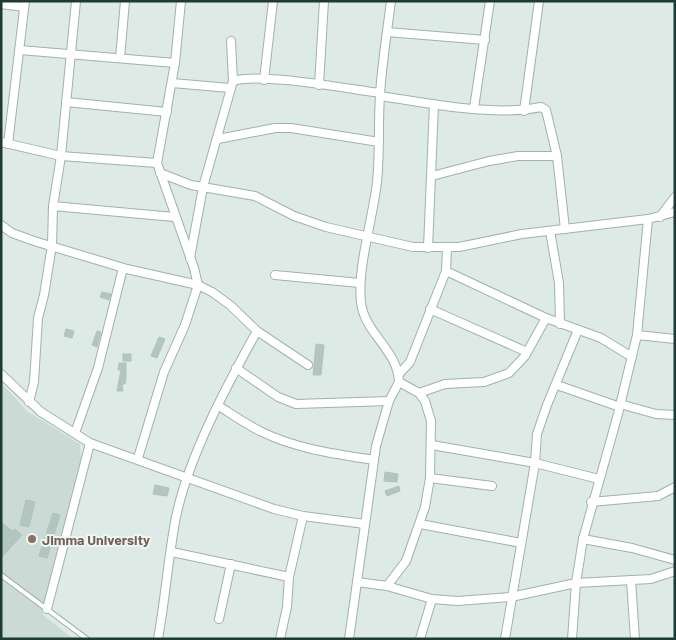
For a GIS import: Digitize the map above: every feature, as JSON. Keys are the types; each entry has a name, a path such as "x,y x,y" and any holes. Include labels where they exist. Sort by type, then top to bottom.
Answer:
{"street":[{"path":"29,402 34,382 38,318 52,245 53,206 61,156 76,1"},
{"path":"120,58 125,1"},
{"path":"138,458 164,372 185,325 198,285 157,163 175,63 181,1"},
{"path":"264,80 273,1"},
{"path":"319,86 324,1"},
{"path":"387,586 406,561 420,524 430,478 432,445 431,421 425,401 419,393 399,378 394,359 363,312 360,283 376,184 380,94 392,1"},
{"path":"474,108 490,1"},
{"path":"524,111 539,1"},
{"path":"1,4 25,4 20,50 4,143 61,156 157,163"},
{"path":"387,32 484,40"},
{"path":"190,258 202,188 214,147 218,140 232,85 231,41"},
{"path":"20,50 175,63"},
{"path":"172,83 232,85 239,79 264,80 474,108 524,111 541,107 546,110 557,156 565,229"},
{"path":"66,102 167,112"},
{"path":"428,248 434,104"},
{"path":"218,140 275,128 291,128 379,142"},
{"path":"432,176 489,161 518,156 557,156"},
{"path":"160,173 202,188 254,196 294,216 326,227 413,247 447,248 550,231 648,219 674,213"},
{"path":"660,217 675,197"},
{"path":"53,206 174,216"},
{"path":"572,639 576,583 583,539 620,406 637,335 648,219"},
{"path":"1,225 12,233 34,242 52,245 123,268 198,285 230,305 256,331 308,365"},
{"path":"550,231 559,283 560,324"},
{"path":"349,639 374,460 389,401 399,378 410,362 446,270 447,248"},
{"path":"75,433 98,368 123,268"},
{"path":"446,270 546,318 600,338 632,357"},
{"path":"275,274 360,283"},
{"path":"430,309 528,352"},
{"path":"419,393 445,384 484,382 509,373 528,352 546,318"},
{"path":"505,639 535,463 538,434 547,405 557,385 578,330"},
{"path":"158,639 176,522 188,476 236,368 256,331"},
{"path":"637,335 675,339"},
{"path":"236,368 278,397 296,404 389,401"},
{"path":"1,374 29,402 90,443 138,458 274,509 303,516 365,524"},
{"path":"557,385 620,406 656,414 675,415"},
{"path":"219,406 260,432 279,440 318,450 374,460"},
{"path":"47,609 90,443"},
{"path":"432,445 535,463 599,479"},
{"path":"430,478 492,486"},
{"path":"592,502 658,496 675,487"},
{"path":"280,639 287,607 289,577 303,516"},
{"path":"420,524 521,543"},
{"path":"583,539 632,548 675,560"},
{"path":"172,552 289,577"},
{"path":"219,619 231,564"},
{"path":"358,582 387,586 432,599 458,601 511,597 576,583 651,579 675,571"},
{"path":"631,580 636,639"},
{"path":"420,639 432,599"}],"lane":[{"path":"1,575 87,639"}],"shaded area":[{"name":"Jimma University","path":"1,383 28,412 80,444 81,462 43,615 73,639 1,639"}],"building":[{"path":"102,292 111,294 109,300 100,297"},
{"path":"66,329 74,331 72,338 64,336"},
{"path":"97,331 101,332 97,347 92,345"},
{"path":"159,337 165,339 157,358 151,356"},
{"path":"316,344 324,345 321,375 313,375"},
{"path":"123,354 131,354 131,361 123,361"},
{"path":"119,363 126,363 126,379 125,384 122,384 123,391 117,391 121,370 118,370"},
{"path":"385,472 398,474 397,482 384,481"},
{"path":"155,485 169,488 167,496 153,494"},
{"path":"399,486 400,491 387,496 385,491"},
{"path":"26,500 35,502 29,527 20,525"},
{"path":"53,513 60,515 47,558 39,556"},
{"path":"1,522 12,531 15,529 22,535 1,558"}],"place":[{"name":"Jimma University","path":"32,539"}]}
